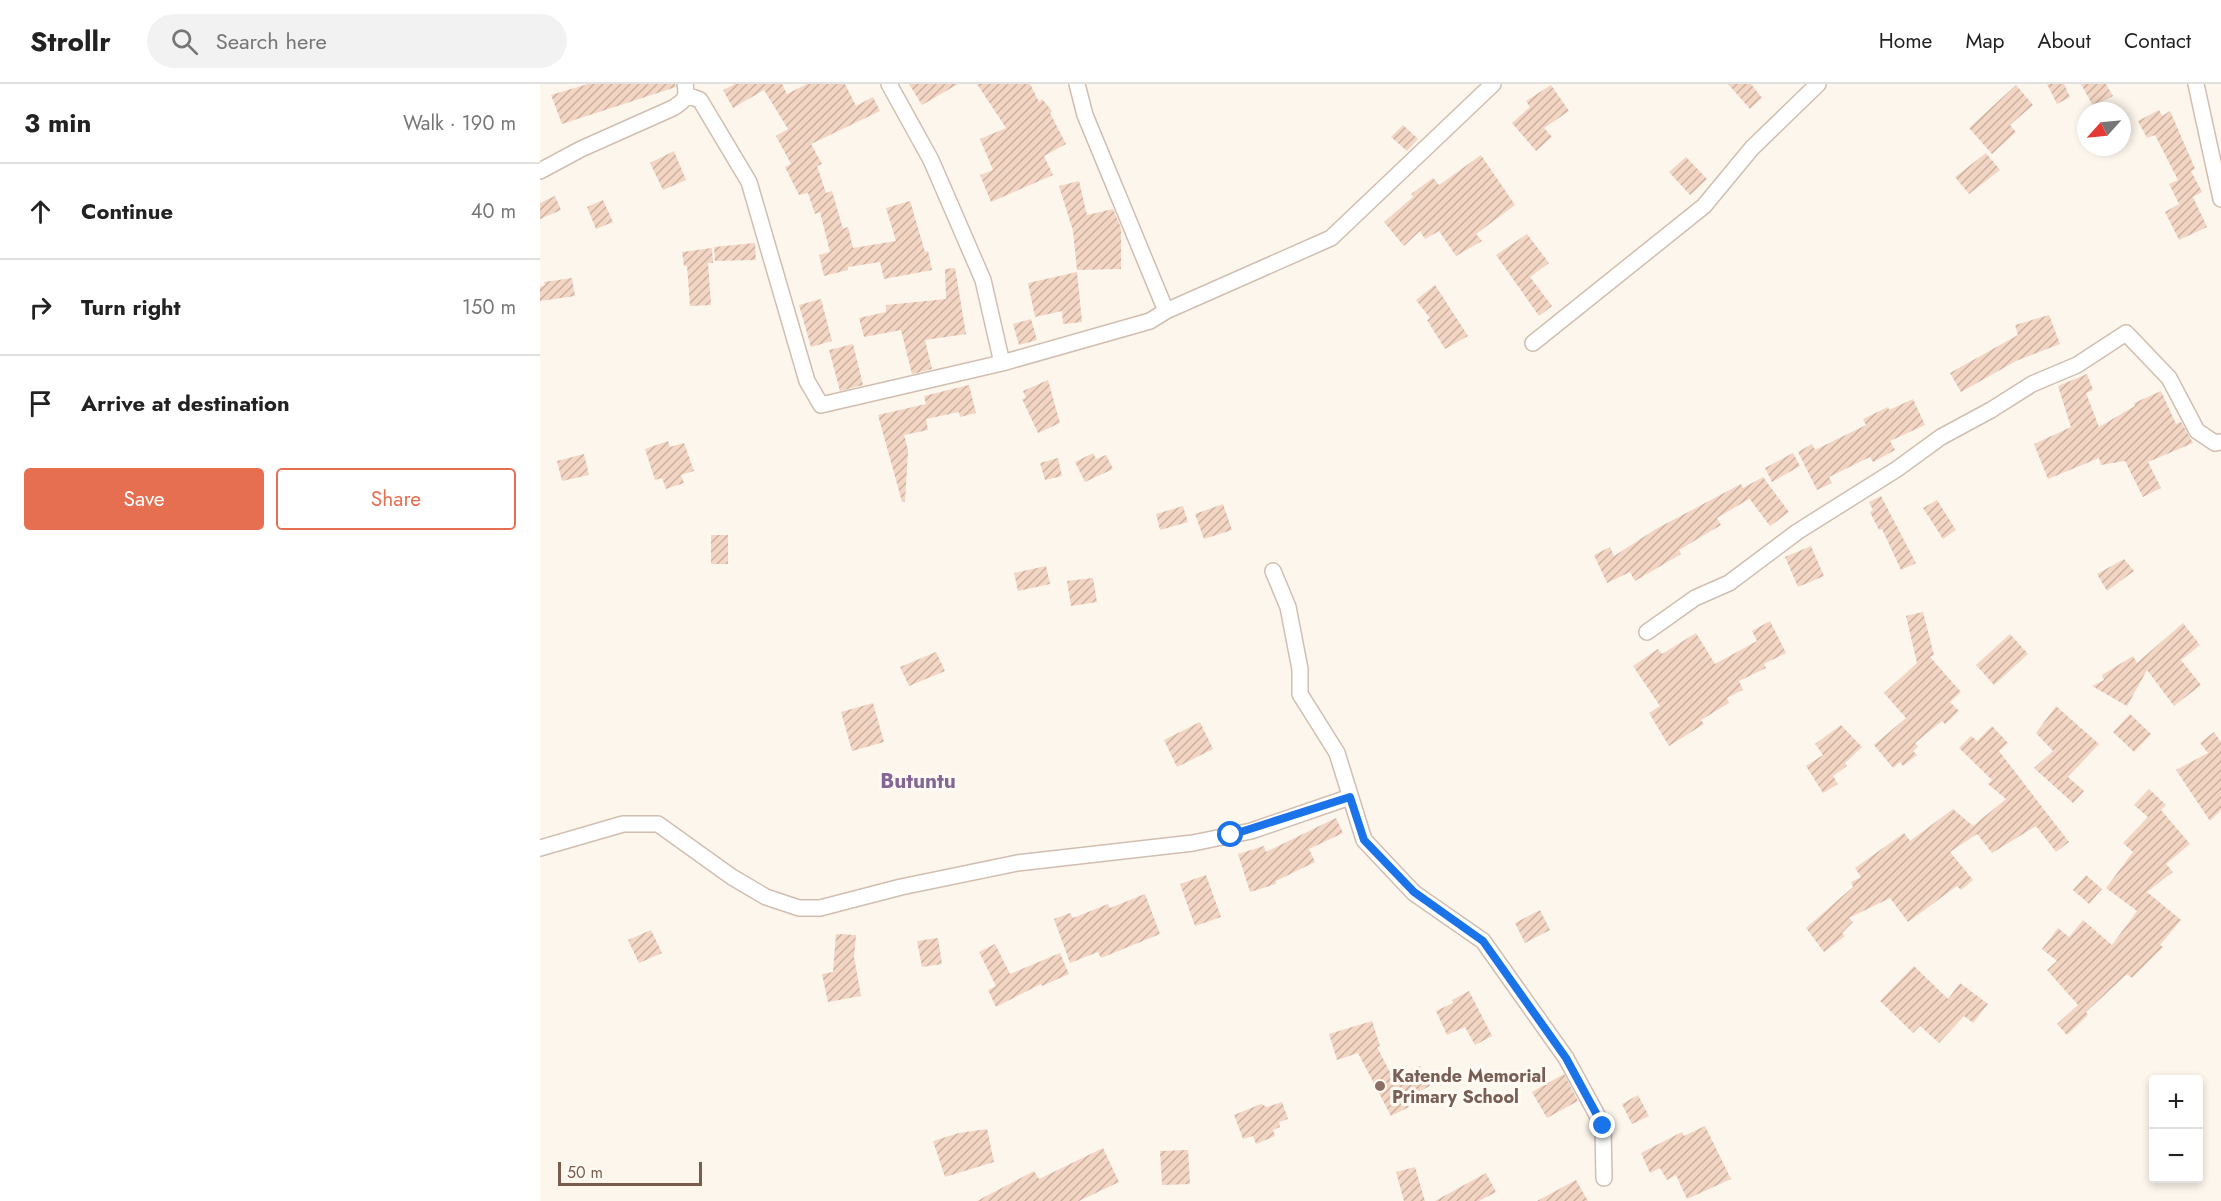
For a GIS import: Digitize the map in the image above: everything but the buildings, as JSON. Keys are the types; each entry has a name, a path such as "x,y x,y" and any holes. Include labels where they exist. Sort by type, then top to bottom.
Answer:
{"street":[{"path":"889,84 931,160 983,280 1002,363"},
{"path":"1077,84 1085,115 1166,311"},
{"path":"540,171 581,149 673,108 684,101 686,89 700,100 749,182 807,381 821,405 1002,363 1150,321 1166,311 1331,238 1492,84"},
{"path":"1533,343 1704,206 1752,148 1818,84"},
{"path":"2197,84 2221,199"},
{"path":"1647,632 1695,598 1729,583 1797,532 1897,469 1941,437 1991,411 2032,384 2077,365 2126,333 2169,378 2197,431 2215,444 2221,442"},
{"path":"1273,571 1288,607 1300,669 1300,693 1337,753 1364,840 1414,892 1483,941 1566,1058 1603,1126 1604,1178"},
{"path":"540,848 623,824 658,824 732,877 766,897 799,908 820,908 1017,863 1193,843 1251,831 1350,797"}],"place":[{"name":"Katende Memorial Primary School","path":"1380,1086"}],"district":[{"name":"Butuntu","path":"918,781"}],"route":[{"path":"1231,835 1251,831 1350,797 1364,840 1414,892 1483,941 1566,1058 1603,1126"}]}
